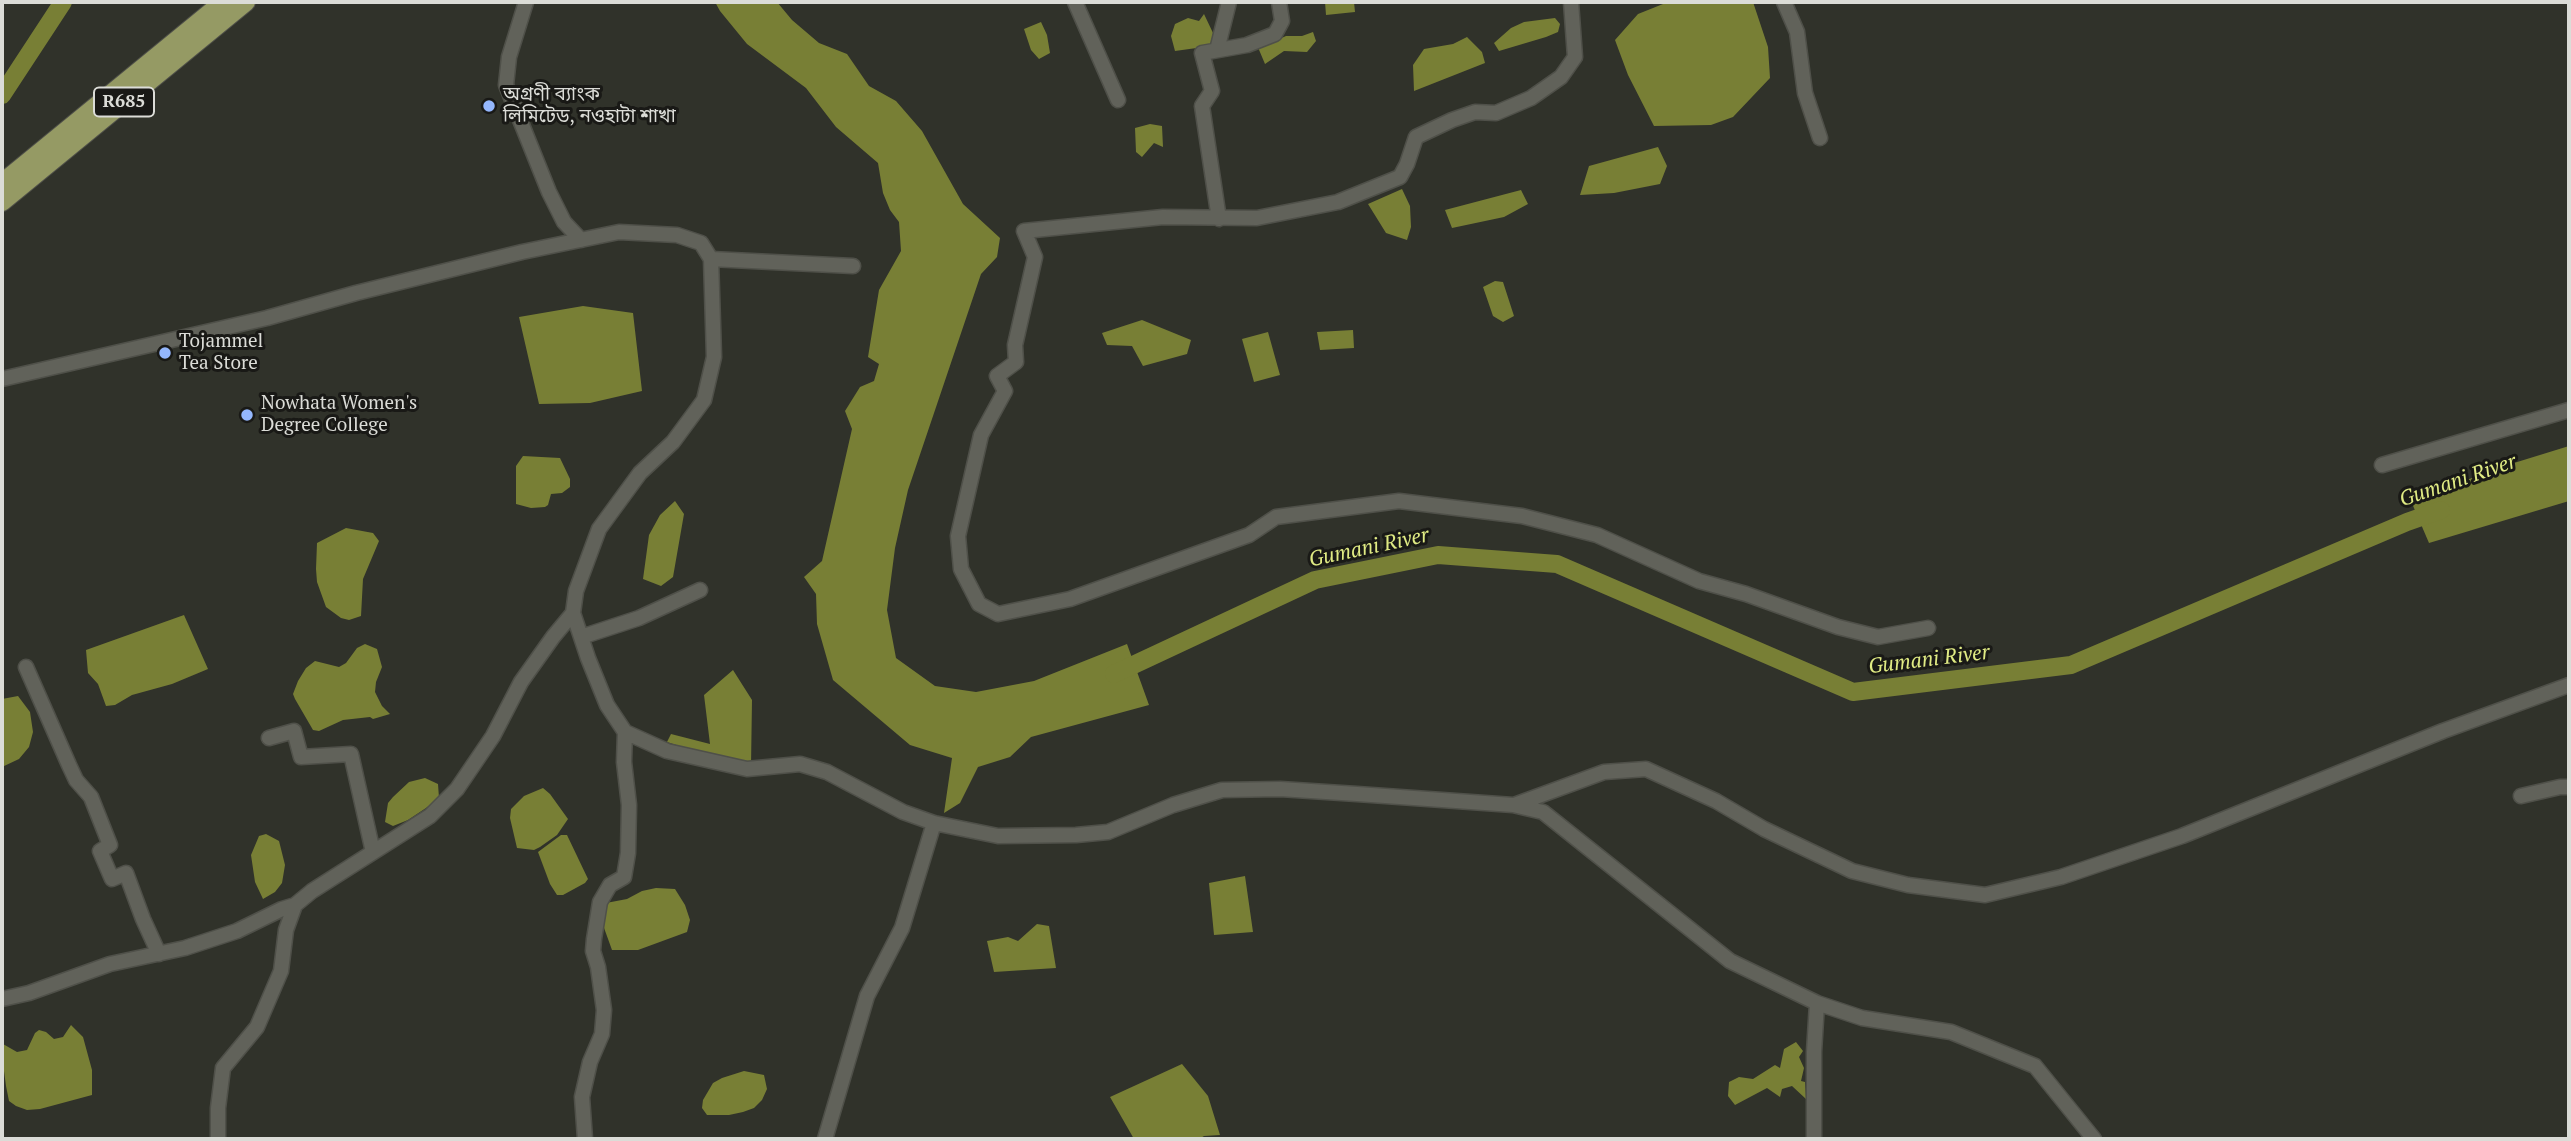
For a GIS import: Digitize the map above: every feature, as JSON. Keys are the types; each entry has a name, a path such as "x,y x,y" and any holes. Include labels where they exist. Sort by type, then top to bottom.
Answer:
{"main road":[{"name":"R685","path":"2,183 223,2"},
{"name":"R685","path":"2,202 246,2"}],"street":[{"path":"526,2 509,57 506,85 549,192 564,222 581,240"},
{"path":"1075,2 1118,100"},
{"path":"1217,50 1229,2"},
{"path":"1219,219 1202,106 1212,91 1202,52 1247,45 1275,34 1282,21 1279,2"},
{"path":"1571,2 1575,57 1561,77 1531,98 1496,113 1475,112 1416,137 1408,163 1400,177 1338,202 1258,218 1163,217 1024,231 1035,257 1015,345 1016,362 997,376 1005,391 981,435 958,536 961,569 979,604 998,614 1070,598 1249,535 1276,517 1399,501 1522,516 1597,535 1699,581 1746,594 1838,627 1878,637 1928,628"},
{"path":"1784,2 1797,32 1805,93 1820,138"},
{"path":"2,379 267,318 356,293 581,240 619,232 677,234 701,243 711,259 715,357 704,400 673,442 640,473 598,529 576,591 573,613 607,705 625,732 667,751 747,769 800,764 827,772 903,813 934,823 998,836 1108,832 1173,805 1222,790 1280,789 1513,805 1543,812 1730,961 1817,1003 1862,1018 1951,1032 2035,1066 2094,1139"},
{"path":"711,259 853,266"},
{"path":"2382,465 2569,410"},
{"path":"581,637 639,618 700,590"},
{"path":"2,999 29,993 110,964 185,948 237,932 295,905 312,891 430,816 457,789 493,736 521,682 573,613"},
{"path":"26,667 76,780 91,797 110,845 100,851 112,879 126,873 159,954"},
{"path":"1513,805 1604,772 1646,769 1716,801 1852,871 1908,885 1984,895 2062,877 2182,836 2443,731 2569,685"},
{"path":"269,738 294,731 301,757 351,754 373,852"},
{"path":"585,1139 582,1097 590,1062 602,1034 604,1010 593,951 594,939 600,902 610,885 624,877 628,853 629,805 624,762 625,732"},
{"path":"2521,796 2560,787 2569,788"},
{"path":"825,1139 867,996 901,928 934,823"},
{"path":"218,1139 218,1108 223,1068 257,1027 281,971 286,930 295,905"},
{"path":"1814,1139 1817,1003"}],"shaded area":[{"path":"715,2 777,2 792,20 819,43 847,54 869,86 896,101 922,131 963,204 1000,238 997,257 981,274 908,490 895,548 887,610 896,658 935,686 976,692 1034,681 1127,644 1149,705 1031,737 1010,757 978,767 960,803 944,813 952,758 910,745 833,680 817,624 816,594 804,577 822,561 852,429 845,411 860,387 874,381 879,364 868,357 879,290 901,251 899,222 883,193 878,163 836,127 806,88 747,44"},
{"path":"1325,2 1354,2 1355,12 1326,15"},
{"path":"1668,2 1753,2 1768,47 1770,78 1733,117 1711,125 1654,126 1628,75 1615,40 1638,14"},
{"path":"1204,14 1213,33 1211,46 1175,51 1171,36 1175,24 1188,18 1199,21"},
{"path":"1555,18 1560,24 1558,32 1546,37 1499,51 1494,43 1511,28 1524,22"},
{"path":"1041,22 1047,35 1050,53 1039,59 1031,50 1024,29"},
{"path":"1313,32 1316,41 1307,52 1284,51 1265,64 1257,45 1266,46 1273,38 1275,41 1286,36 1302,36"},
{"path":"1467,37 1482,52 1485,63 1414,91 1413,65 1424,49 1453,44"},
{"path":"1150,124 1162,126 1163,147 1154,143 1142,157 1136,152 1135,128"},
{"path":"1658,147 1667,166 1660,184 1614,193 1580,195 1589,166"},
{"path":"1402,189 1410,206 1411,227 1407,240 1386,233 1368,204"},
{"path":"1521,190 1528,204 1504,217 1452,228 1445,210"},
{"path":"1495,281 1503,282 1514,316 1503,322 1493,316 1483,287"},
{"path":"583,306 633,313 642,391 590,403 539,404 519,317"},
{"path":"1142,320 1191,340 1187,354 1143,366 1132,346 1107,345 1102,333"},
{"path":"1353,330 1354,348 1320,350 1317,332"},
{"path":"1268,332 1280,375 1254,382 1242,339"},
{"path":"2569,446 2569,501 2429,543 2411,501 2501,467"},
{"path":"523,456 560,458 570,479 570,487 562,493 551,494 545,507 531,508 516,504 516,466"},
{"path":"675,501 684,514 673,577 661,586 643,579 649,535 660,515"},
{"path":"346,528 373,533 379,541 363,579 361,616 349,620 341,618 326,607 317,582 316,569 317,543"},
{"path":"184,615 208,669 172,684 132,695 115,705 106,706 98,684 88,673 86,650"},
{"path":"365,644 377,649 382,667 375,692 382,706 390,714 373,719 343,720 319,731 313,730 293,694 298,681 306,668 315,661 339,667 346,663 357,648"},
{"path":"733,670 752,700 751,766 733,764 667,742 671,734 710,744 704,695"},
{"path":"18,696 30,712 33,732 29,747 19,759 2,767 2,699"},
{"path":"425,778 438,784 439,798 408,820 393,826 385,822 388,803 393,797 409,782"},
{"path":"543,788 568,819 557,835 540,847 534,850 517,848 510,818 511,809 524,796"},
{"path":"266,834 279,841 285,865 282,883 275,892 263,899 255,882 251,855 259,836"},
{"path":"561,835 567,835 588,879 563,895 557,895 538,852"},
{"path":"1245,876 1253,932 1214,935 1209,883"},
{"path":"656,888 675,889 690,920 687,932 638,950 612,950 599,914 606,903 627,899 642,891"},
{"path":"1037,924 1049,926 1056,968 994,972 987,941 1008,937 1018,941"},
{"path":"71,1025 83,1037 92,1070 92,1095 27,1110 9,1101 2,1056 3,1044 17,1052 27,1050 39,1030 54,1039 63,1037"},
{"path":"1796,1042 1803,1051 1799,1057 1804,1068 1801,1081 1805,1082 1806,1099 1792,1086 1782,1089 1780,1097 1767,1088 1735,1105 1728,1096 1729,1082 1739,1077 1753,1079 1775,1065 1780,1068 1784,1049"},
{"path":"1182,1064 1208,1096 1220,1135 1199,1139 1134,1139 1110,1097"},
{"path":"744,1071 764,1075 767,1089 762,1100 754,1108 743,1112 707,1115 702,1108 703,1100 713,1083"}],"waterway":[{"path":"2,95 63,2"},
{"name":"Gumani River","path":"1114,674 1315,580 1438,555 1557,564 1853,692 2071,665 2441,510"}],"place":[{"name":"অগ্রণী ব্যাংক লিমিটেড, নওহাটা শাখা","path":"489,106"},
{"name":"Tojammel Tea Store","path":"165,353"},
{"name":"Nowhata Women's Degree College","path":"247,415"}]}
